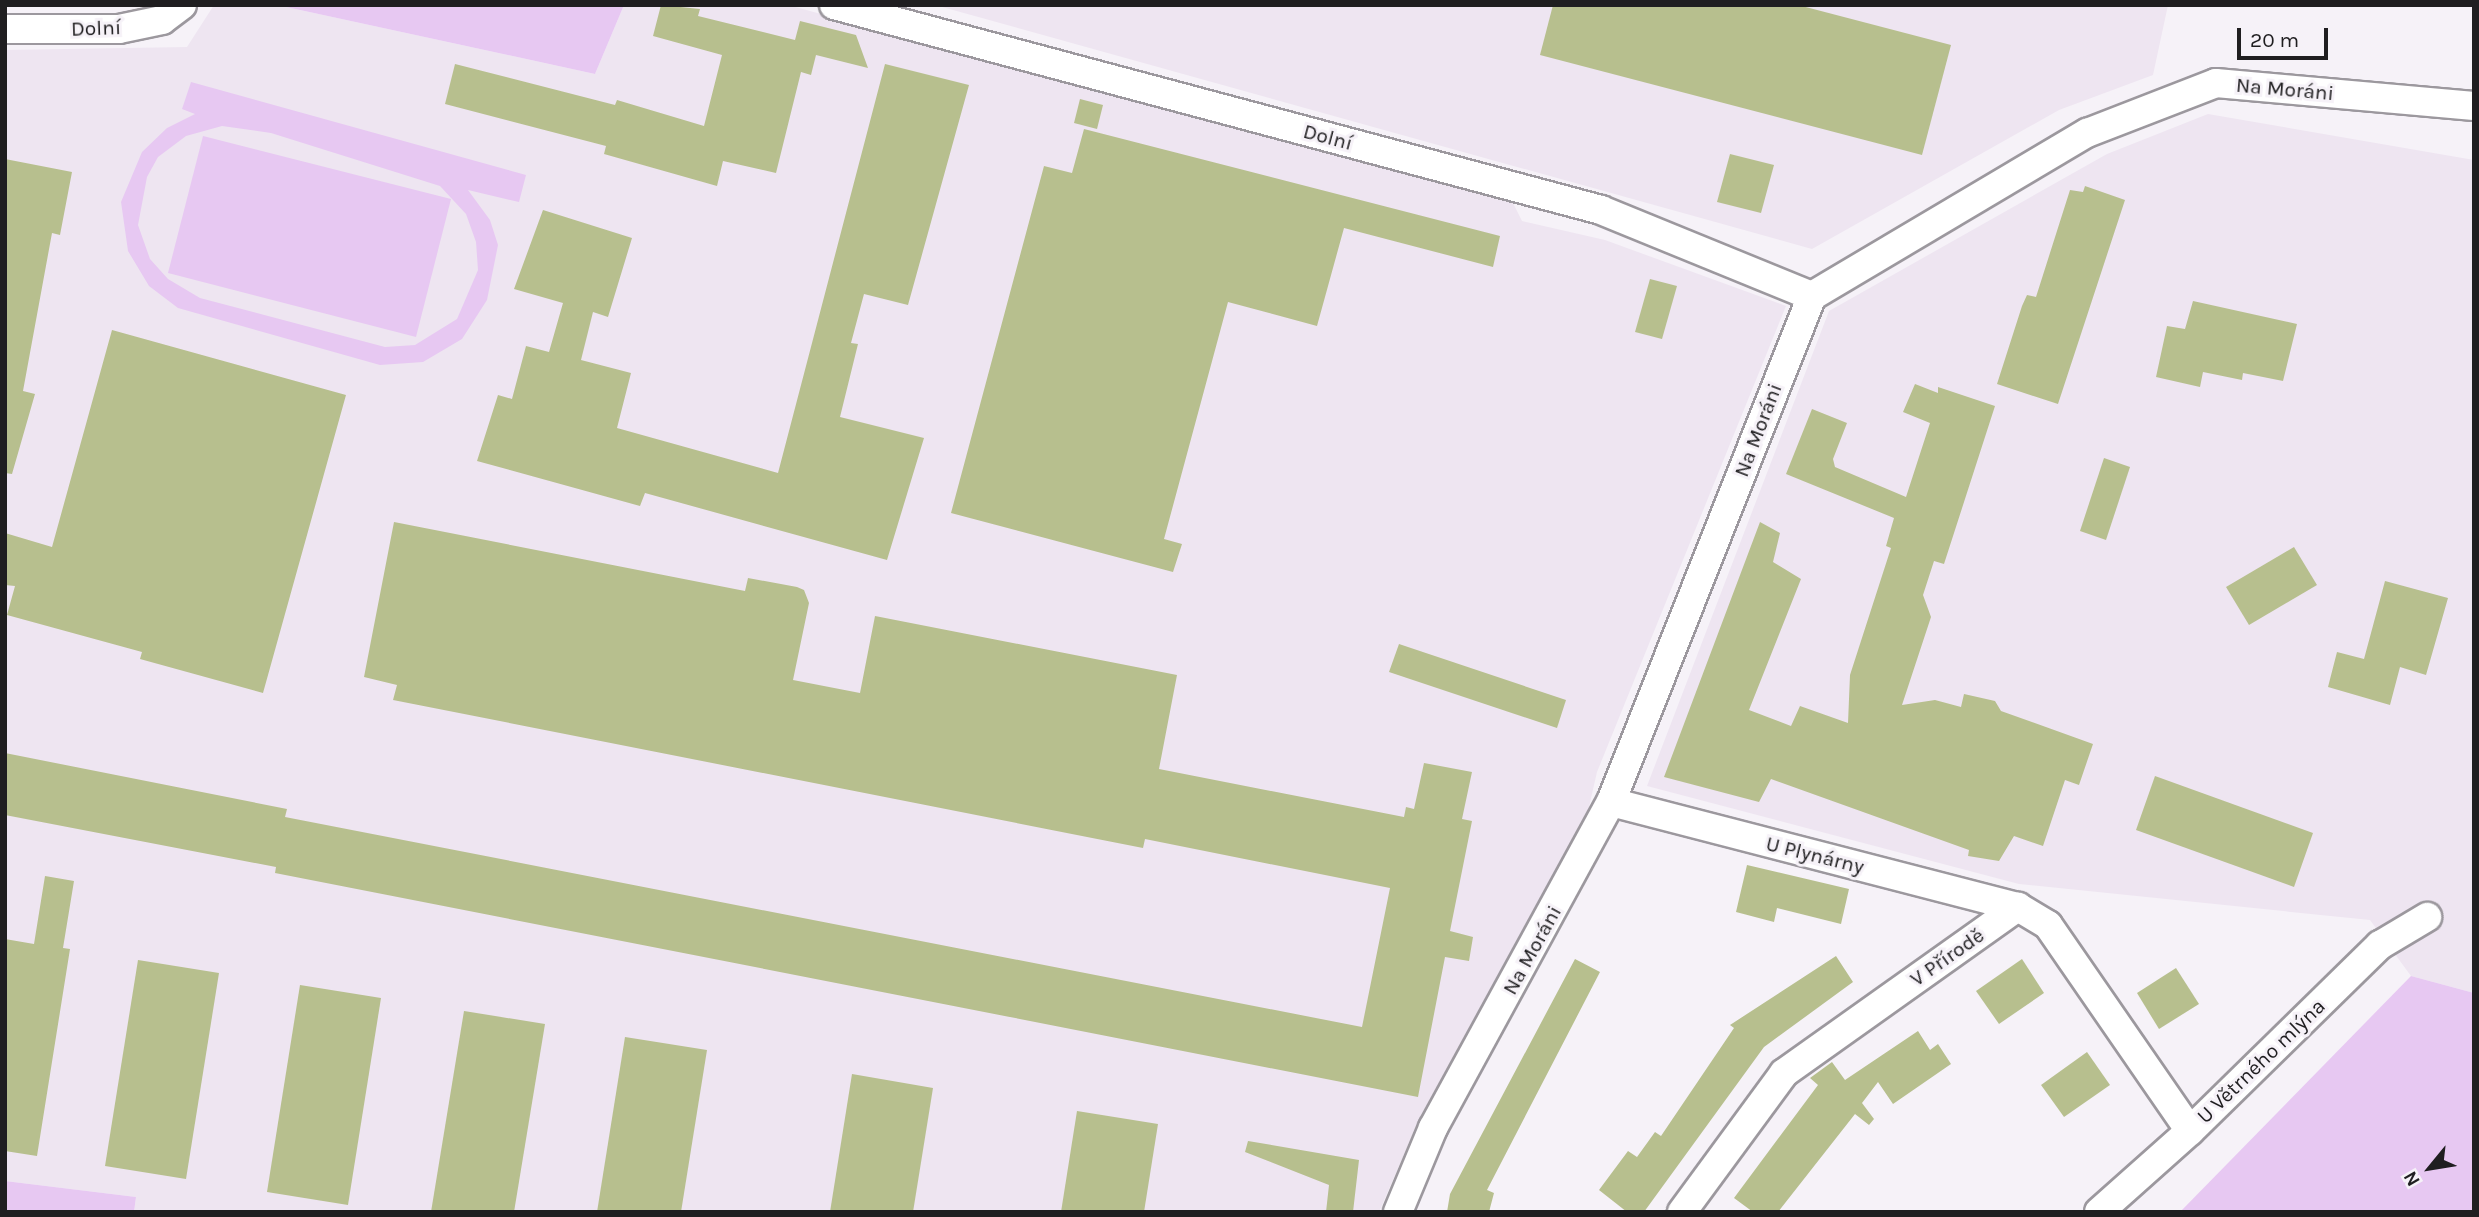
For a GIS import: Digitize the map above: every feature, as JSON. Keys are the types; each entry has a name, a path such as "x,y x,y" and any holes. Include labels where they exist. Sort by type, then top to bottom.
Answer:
{"street":[{"name":"Dolní","path":"5,29 120,29 162,20 182,5"},
{"name":"Dolní","path":"834,5 1601,210 1812,296"},
{"name":"Na Moráni","path":"1398,1212 1433,1128 1611,802 1812,296 2087,133 2216,83 2474,106"},
{"name":"U Plynárny","path":"1611,802 2018,907"},
{"path":"2018,907 2048,925 2190,1131"},
{"name":"V Přírodě","path":"1682,1212 1784,1073 2018,907"},
{"name":"U Větrného mlýna","path":"2099,1212 2190,1131 2380,945 2427,917"}],"shaded area":[{"path":"214,5 277,5 595,74 624,5 788,5 1513,203 1522,221 1605,240 1786,306 1597,772 1586,820 1421,1115 1379,1212 134,1212 136,1197 5,1181 5,50 187,47"},
{"path":"277,5 624,5 595,74"},
{"path":"935,5 2168,5 2153,75 2059,110 1812,249"},
{"path":"191,82 526,175 519,202 468,190 490,220 498,245 487,300 462,339 423,362 380,365 178,308 149,286 128,251 121,202 142,152 167,128 195,114 182,109","holes":["222,126 271,133 440,186 466,214 476,242 478,270 457,319 415,345 385,347 200,298 168,279 150,259 138,225 147,177 158,157 186,136"]},
{"path":"2208,114 2474,160 2474,993 2411,976 2370,920 2019,884 1647,786 1829,311 2107,154"},
{"path":"203,136 451,199 416,337 168,273"},
{"path":"2411,976 2474,993 2474,1212 2180,1212"},
{"path":"5,1181 136,1197 134,1212 5,1212"}],"building":[{"path":"661,5 700,9 698,16 795,40 800,21 856,35 868,68 816,55 811,75 801,72 776,173 723,161 717,186 604,154 606,146 445,104 455,64 615,105 617,100 704,126 722,55 653,36"},
{"path":"1553,5 1798,5 1951,45 1922,155 1540,55"},
{"path":"885,64 969,85 908,305 864,294 851,343 858,344 840,417 924,438 887,560 645,493 640,506 477,461 498,395 512,399 526,346 549,352 563,303 514,289 543,210 632,238 608,317 593,312 581,360 631,373 617,428 778,473"},
{"path":"1080,99 1103,105 1097,129 1074,123"},
{"path":"1084,129 1500,236 1493,267 1344,228 1317,326 1228,302 1164,539 1182,544 1173,572 951,513 1044,166 1072,173"},
{"path":"1730,154 1774,165 1761,213 1717,202"},
{"path":"5,159 72,172 60,235 52,233 23,391 35,394 12,474 5,473"},
{"path":"2085,186 2125,200 2058,404 1997,384 2022,306 2027,295 2036,297 2070,190 2083,192"},
{"path":"1650,279 1677,286 1662,339 1635,332"},
{"path":"2193,301 2297,324 2283,381 2243,373 2242,380 2203,372 2200,387 2156,377 2167,326 2185,329"},
{"path":"112,330 346,395 263,693 140,659 142,652 7,615 15,586 5,585 5,533 52,547"},
{"path":"1915,384 1938,393 1938,387 1995,406 1944,564 1934,561 1923,595 1931,617 1902,705 1935,700 1961,707 1964,694 1995,701 2001,711 2093,744 2079,785 2065,780 2043,846 2014,836 1999,861 1968,856 1969,850 1771,779 1759,802 1664,777 1760,522 1780,533 1773,562 1801,579 1749,710 1791,726 1800,706 1848,723 1850,675 1891,548 1886,546 1894,518 1786,474 1812,409 1847,423 1833,459 1835,467 1906,497 1930,423 1903,412"},
{"path":"2104,458 2130,467 2106,540 2080,531"},
{"path":"394,522 745,591 748,578 797,587 804,590 809,603 793,680 860,693 875,616 1177,675 1159,769 1404,817 1406,807 1414,809 1424,763 1472,772 1462,819 1472,821 1450,931 1473,937 1469,961 1445,957 1418,1097 275,873 276,867 5,815 5,753 287,809 285,817 1362,1027 1390,888 1145,839 1143,848 393,700 397,685 364,677"},
{"path":"2294,547 2317,585 2249,625 2226,587"},
{"path":"2385,581 2448,598 2426,675 2400,667 2390,705 2328,687 2337,652 2364,659"},
{"path":"1399,644 1566,700 1557,728 1389,672"},
{"path":"2155,776 2313,833 2294,887 2136,830"},
{"path":"1747,865 1849,889 1841,924 1777,908 1774,922 1736,912"},
{"path":"45,876 74,881 63,948 70,949 37,1156 5,1151 5,939 34,944"},
{"path":"1836,956 1853,982 1764,1047 1644,1212 1627,1212 1599,1190 1628,1151 1637,1157 1655,1132 1661,1136 1734,1028 1730,1025"},
{"path":"1575,959 1600,972 1487,1190 1494,1193 1489,1212 1447,1212 1450,1194"},
{"path":"2022,959 2044,993 1999,1024 1976,991"},
{"path":"138,960 219,973 186,1179 105,1166"},
{"path":"2176,968 2199,1004 2159,1029 2137,993"},
{"path":"300,985 381,998 348,1205 267,1192"},
{"path":"464,1011 545,1024 514,1212 431,1212"},
{"path":"1918,1031 1930,1050 1938,1044 1951,1064 1893,1104 1878,1082 1862,1103 1874,1119 1869,1125 1855,1114 1778,1212 1753,1212 1734,1198 1818,1085 1810,1078 1832,1062 1845,1080"},
{"path":"625,1037 707,1050 681,1212 597,1212"},
{"path":"2087,1052 2110,1085 2064,1117 2041,1085"},
{"path":"852,1074 933,1088 913,1212 830,1212"},
{"path":"1077,1111 1158,1124 1144,1212 1061,1212"},
{"path":"1248,1141 1359,1160 1353,1212 1326,1212 1329,1185 1245,1152"}]}
